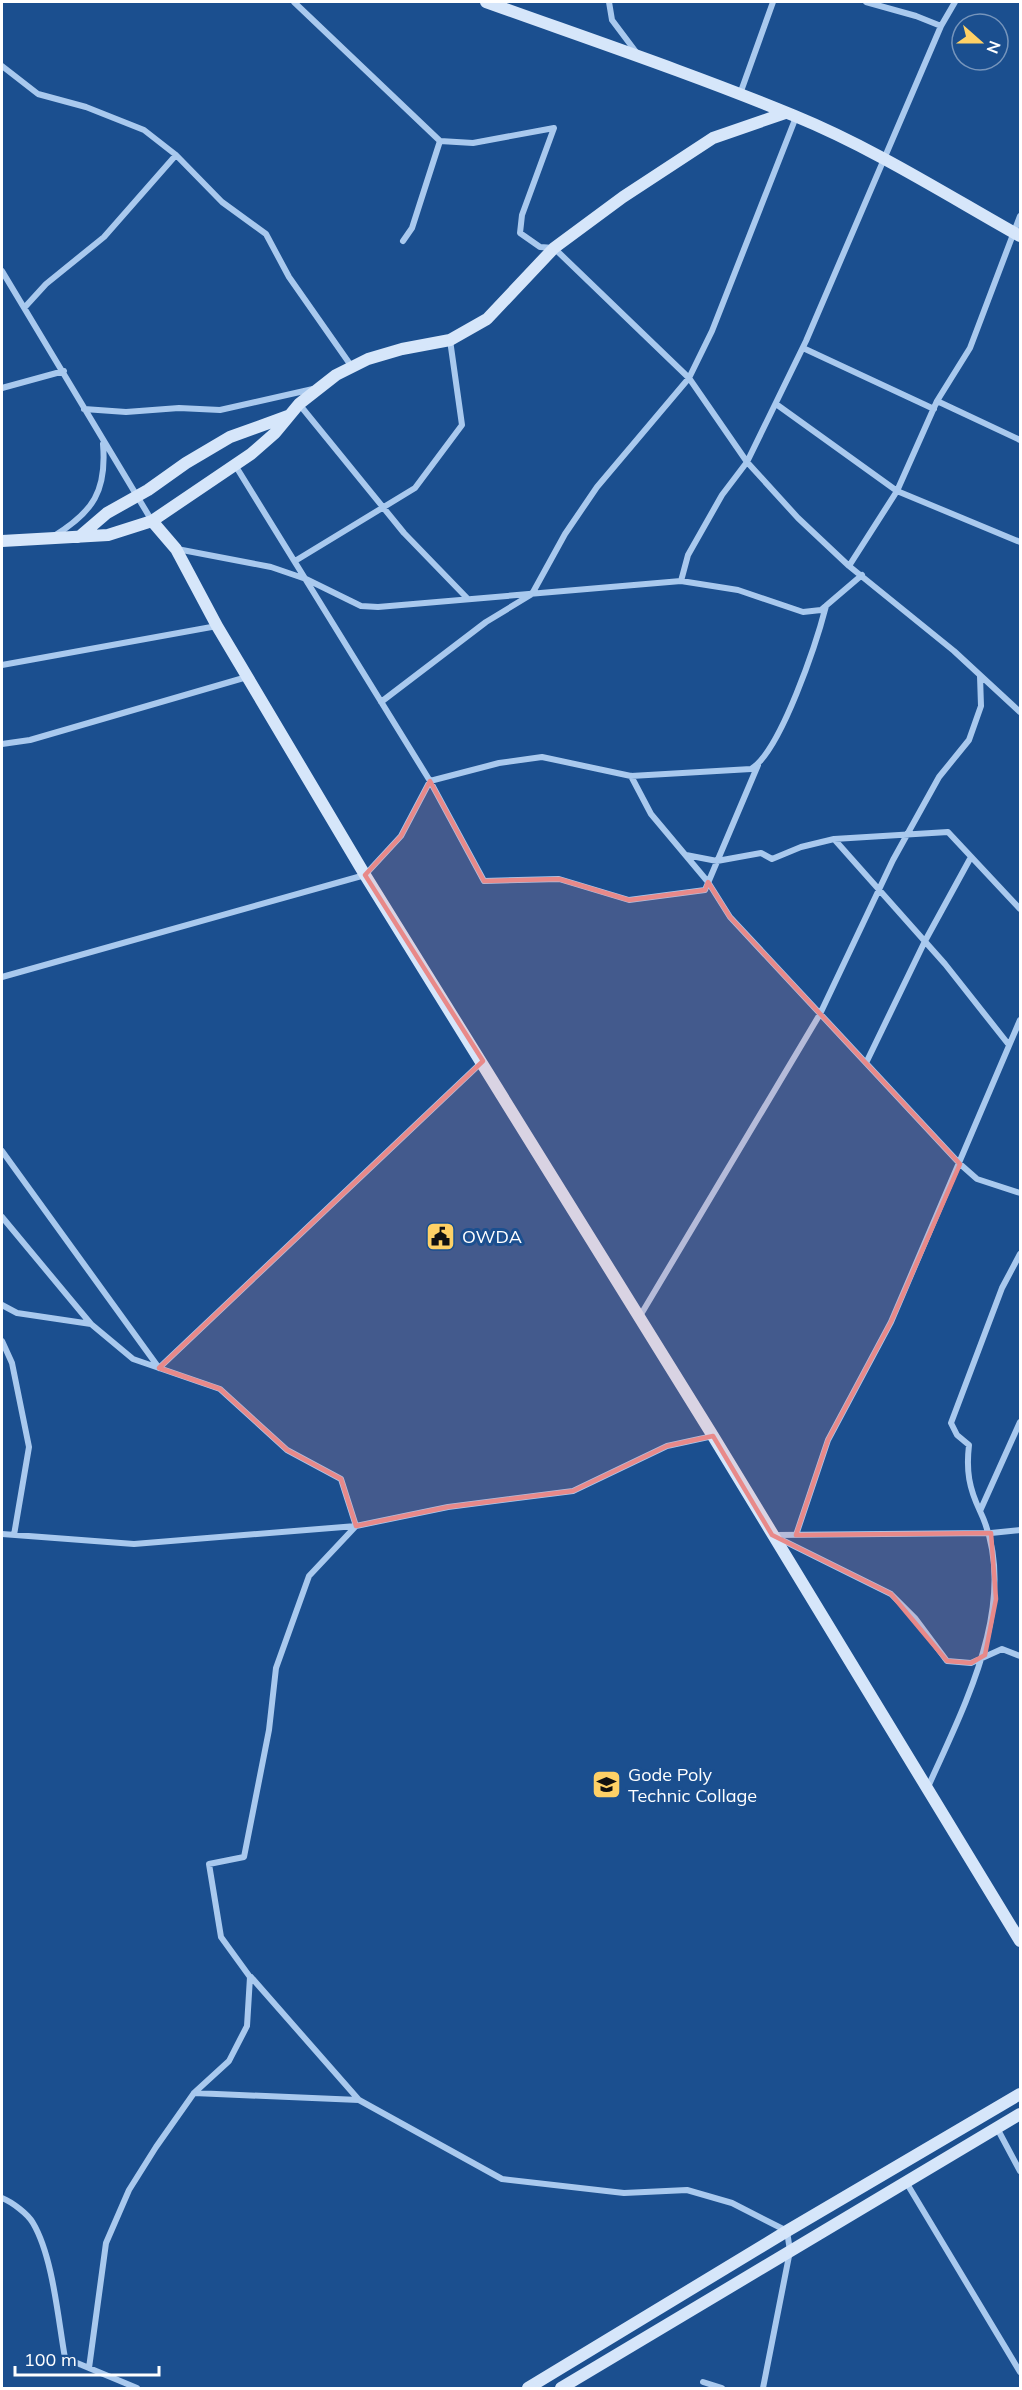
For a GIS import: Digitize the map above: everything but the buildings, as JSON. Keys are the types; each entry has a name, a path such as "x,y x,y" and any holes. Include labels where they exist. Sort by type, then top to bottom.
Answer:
{"street":[{"path":"294,2 440,141 473,143 554,128 522,215 520,233 540,248 554,248 689,378 747,462 798,518 849,567 862,575 1020,712"},
{"path":"486,2 638,55 790,115 884,161 1017,235"},
{"path":"609,2 612,20 638,55"},
{"path":"740,95 773,2"},
{"path":"866,2 942,26"},
{"path":"681,581 688,555 722,495 747,462 803,348 942,26 955,2"},
{"path":"2,66 38,94 86,107 144,130 176,155 222,202 266,234 289,277 352,367"},
{"path":"2,541 108,535 152,521 235,465 274,433 316,388 352,367 402,349 450,340 487,319 554,248 702,144 790,115"},
{"path":"381,702 486,622 532,594 565,534 597,487 689,378 711,330 790,115"},
{"path":"403,241 412,228 440,141"},
{"path":"25,307 46,284 119,222 176,155"},
{"path":"849,567 897,491 937,401 970,348 1017,235 1020,216"},
{"path":"2,271 152,521 176,549 217,626 365,875 483,1061 1020,1941"},
{"path":"294,561 415,488 462,425 450,340"},
{"path":"803,348 934,409"},
{"path":"2,388 64,371"},
{"path":"84,409 126,412 179,408 220,410 316,388"},
{"path":"937,401 1020,440"},
{"path":"299,404 384,507 468,598"},
{"path":"776,404 897,491 1020,542"},
{"path":"79,537 107,513 230,437 289,416"},
{"path":"48,540 81,519 93,501 101,483 105,460 103,440"},
{"path":"235,465 430,781 484,881 559,879 629,900 705,890 759,765 784,721 814,652 826,606"},
{"path":"176,549 271,567 306,579 361,606 378,607 681,581 738,590 803,612 826,606 862,575"},
{"path":"2,665 217,626"},
{"path":"639,1316 820,1014 906,836 939,777 969,740 981,706 980,676"},
{"path":"2,744 30,740 248,677"},
{"path":"2,977 365,875 401,836 430,781 499,763 542,757 631,776 727,772 751,769 759,765"},
{"path":"631,776 651,814 708,882 730,917 820,1014 960,1164 977,1179 1020,1193"},
{"path":"686,855 717,861 761,853 772,858 801,847 834,839 948,832 1020,909"},
{"path":"834,839 925,941 1009,1045"},
{"path":"866,1063 925,941 971,856"},
{"path":"796,1535 828,1440 891,1322 1020,1020"},
{"path":"159,1368 483,1061"},
{"path":"2,1151 159,1368"},
{"path":"2,1217 92,1324 133,1359 219,1389 287,1450 341,1479 356,1526"},
{"path":"927,1788 985,1655 996,1599 991,1533 969,1487 967,1466 969,1446 957,1435 951,1423 1002,1288 1020,1254"},
{"path":"2,1305 16,1313 92,1324"},
{"path":"2,1341 12,1363 29,1447 14,1535"},
{"path":"980,1511 1020,1422"},
{"path":"2,1534 134,1544 356,1526 448,1507 573,1491 668,1446 713,1436"},
{"path":"356,1526 309,1576 276,1668 269,1730 244,1857 209,1864 221,1937 250,1977 360,2100 502,2179 624,2193 687,2190 732,2203 787,2231"},
{"path":"772,1535 991,1533 1020,1530"},
{"path":"772,1535 891,1594 915,1618 947,1661 971,1663 1002,1649 1020,1656"},
{"path":"89,2368 106,2243 129,2190 194,2093 229,2061 247,2026 250,1977"},
{"path":"194,2093 360,2100"},
{"path":"528,2388 787,2231 1020,2094"},
{"path":"561,2388 1020,2114"},
{"path":"997,2128 1020,2171"},
{"path":"906,2182 1020,2372"},
{"path":"2,2198 33,2222 41,2242 55,2296 64,2358 137,2388"},
{"path":"762,2388 790,2251 787,2231"},
{"path":"573,2361 581,2376"},
{"path":"704,2382 722,2388"}],"highlighted area":[{"path":"430,781 484,881 559,879 629,900 705,890 708,882 730,917 960,1164 891,1322 828,1440 796,1535 991,1533 996,1599 985,1655 971,1663 947,1661 891,1594 772,1535 713,1436 667,1446 573,1491 448,1507 356,1526 341,1479 287,1450 220,1389 159,1368 483,1061 365,875 401,836"}],"place":[{"name":"OWDA","path":"441,1237"},
{"name":"Gode Poly Technic Collage","path":"607,1785"}]}
